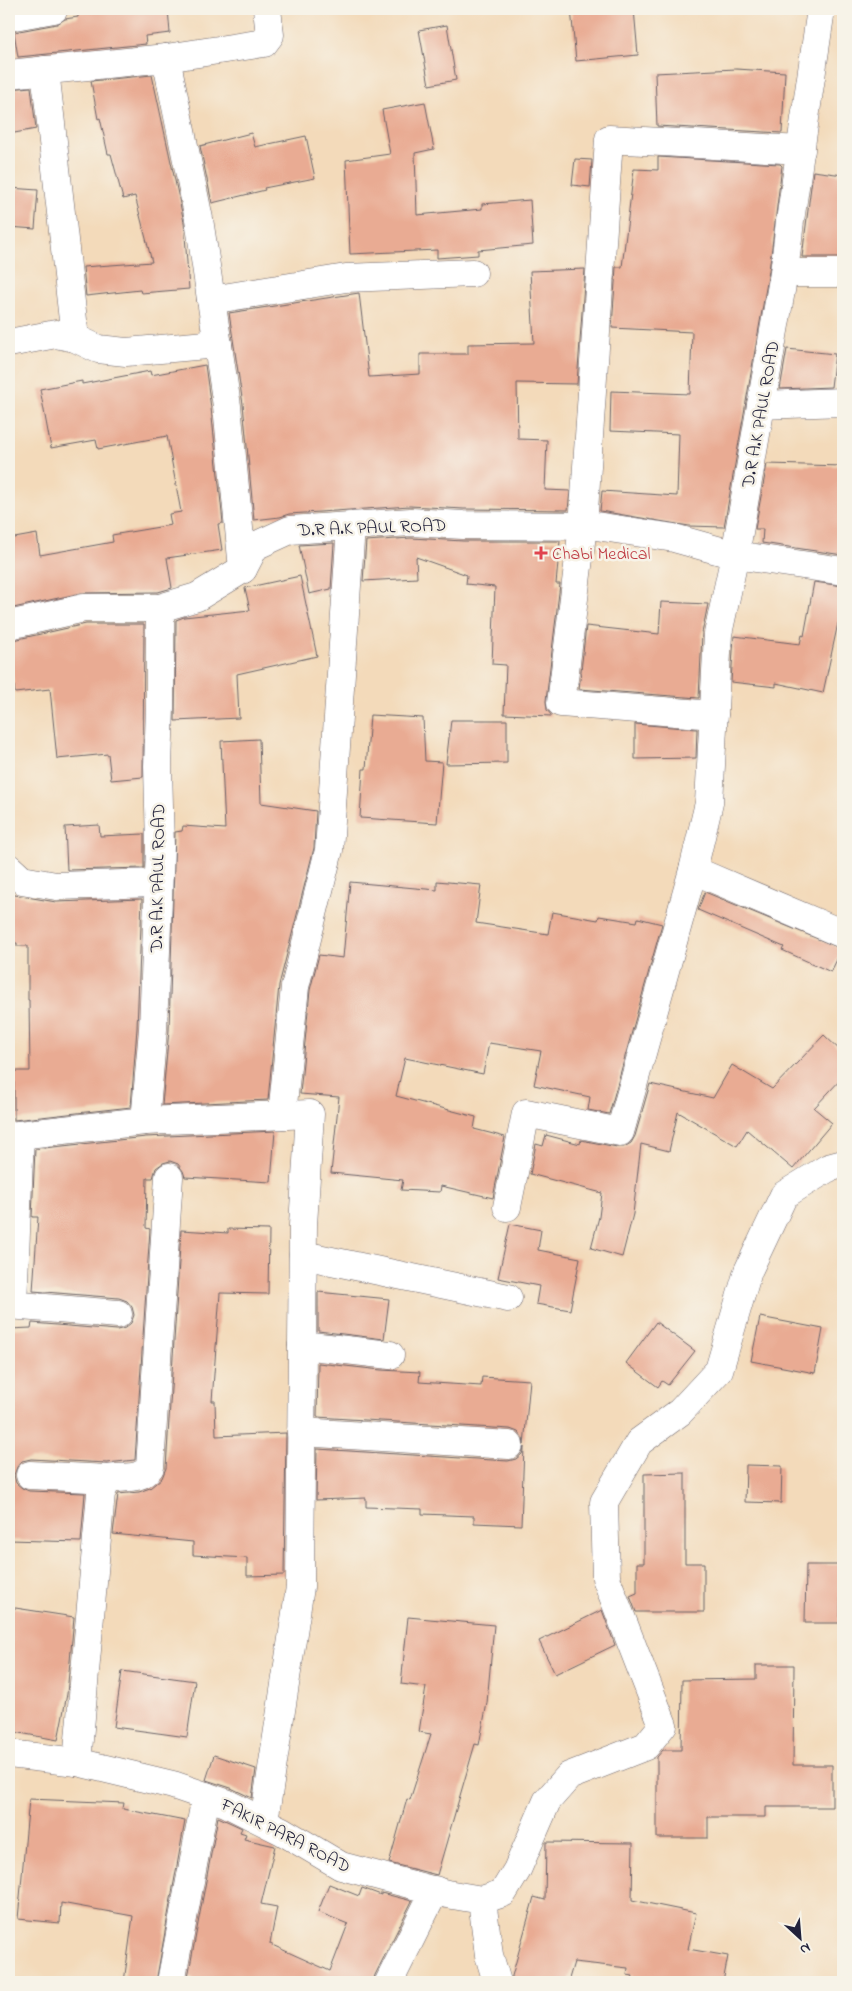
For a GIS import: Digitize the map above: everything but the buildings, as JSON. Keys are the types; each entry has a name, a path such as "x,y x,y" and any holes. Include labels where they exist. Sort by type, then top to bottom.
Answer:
{"street":[{"path":"9,17 54,9"},
{"path":"9,74 166,58 264,43 270,35 267,9"},
{"name":"D.R A.K PAUL ROAD","path":"243,569 255,546 290,530 411,522 596,526 674,538 735,555 784,273 821,9"},
{"path":"9,625 84,608 160,608 197,597 243,569 227,406 218,344 199,219 166,58"},
{"path":"45,70 75,338"},
{"path":"714,715 561,703 583,526 609,139 801,150"},
{"path":"784,273 843,272"},
{"path":"211,300 346,278 473,273"},
{"path":"9,343 56,334 75,338 98,349 126,352 218,344"},
{"path":"761,405 843,402"},
{"path":"282,1115 295,987 329,850 351,526"},
{"path":"507,1207 526,1113 620,1132 694,870 709,803 718,634 735,555 843,571"},
{"name":"D.R A.K PAUL ROAD","path":"145,1121 153,1029 160,847 158,766 160,608"},
{"path":"9,868 22,880 56,886 158,883"},
{"path":"694,870 843,934"},
{"path":"118,1314 11,1305 15,1136 145,1121 310,1114 303,1255 300,1586 264,1821"},
{"path":"497,1982 489,1956 482,1900 504,1893 517,1870 547,1801 569,1776 646,1746 664,1725 606,1578 604,1502 639,1442 680,1412 719,1370 748,1271 784,1196 828,1168 843,1164"},
{"path":"30,1475 108,1479 136,1477 145,1474 150,1467 169,1177"},
{"path":"303,1255 508,1298"},
{"path":"302,1346 390,1355"},
{"path":"301,1432 509,1445"},
{"path":"77,1762 101,1493 108,1479"},
{"name":"FAKIR PARA ROAD","path":"9,1754 77,1762 173,1784 226,1803 264,1821 341,1866 441,1892 482,1900"},
{"path":"171,1982 206,1796"},
{"path":"389,1982 441,1892"}],"place":[{"name":"Chabi Medical","path":"541,553"}]}
